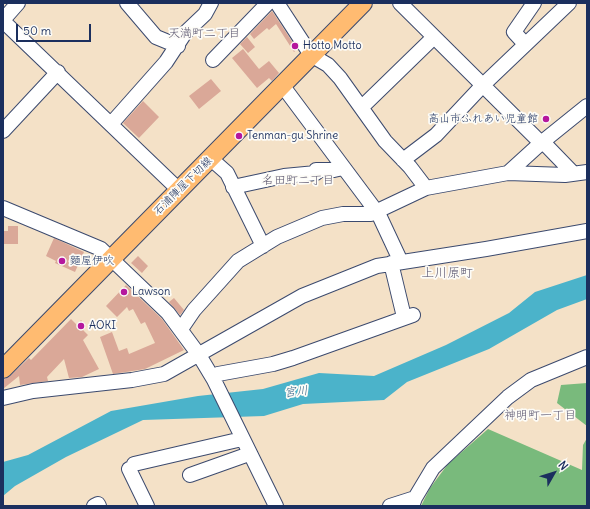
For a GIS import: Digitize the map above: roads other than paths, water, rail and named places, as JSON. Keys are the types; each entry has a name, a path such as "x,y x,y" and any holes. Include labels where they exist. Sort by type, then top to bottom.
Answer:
{"main road":[{"name":"石浦陣屋下切線","path":"3,369 111,257 363,3"}],"street":[{"path":"18,3 3,21 58,72 179,190"},
{"path":"127,3 156,37 174,51"},
{"path":"111,124 174,51 185,33 205,14 211,3"},
{"path":"214,60 268,3"},
{"path":"277,3 311,55 328,65 340,78 385,141 426,188"},
{"path":"400,3 573,173"},
{"path":"525,44 515,30 534,3"},
{"path":"403,160 436,135 483,85 569,3"},
{"path":"362,107 434,37"},
{"path":"3,131 58,72"},
{"path":"213,379 218,374 274,364 293,358 409,316 396,262 377,211 343,168 282,85"},
{"path":"508,173 542,142 587,106"},
{"path":"210,158 227,173 263,246"},
{"path":"233,187 284,176 316,173 316,170 334,170 343,168"},
{"path":"181,329 194,310 238,261 290,230 322,218 343,214 371,214 426,188 508,173 587,172"},
{"path":"3,208 101,249 111,257 181,329 213,379 276,506"},
{"path":"3,398 33,391 149,378 164,374 199,355 235,332 302,296 362,270 396,262 486,249 587,230"},
{"path":"390,506 414,502 433,468 508,397 531,380 587,357"},
{"path":"147,506 132,466 242,436"},
{"path":"190,475 249,454"},
{"path":"94,506 98,504 98,506"}],"water":[{"name":"宮川","path":"587,275 587,299 557,310 489,349 407,382 384,400 303,404 264,416 143,420 66,457 15,486 3,496 3,462 28,455 111,411 198,396 263,389 319,373 374,376 446,345 509,313 535,292"}],"place":[{"name":"Hotto Motto","path":"295,46"},
{"name":"高山市ふれあい児童館","path":"546,119"},
{"name":"Tenman-gu Shrine","path":"239,136"},
{"name":"麵屋伊吹","path":"62,261"},
{"name":"Lawson","path":"124,292"},
{"name":"AOKI","path":"81,326"}],"district":[{"name":"天満町二丁目","path":"204,34"},
{"name":"名田町二丁目","path":"298,181"},
{"name":"上川原町","path":"447,273"},
{"name":"神明町一丁目","path":"540,416"}]}
